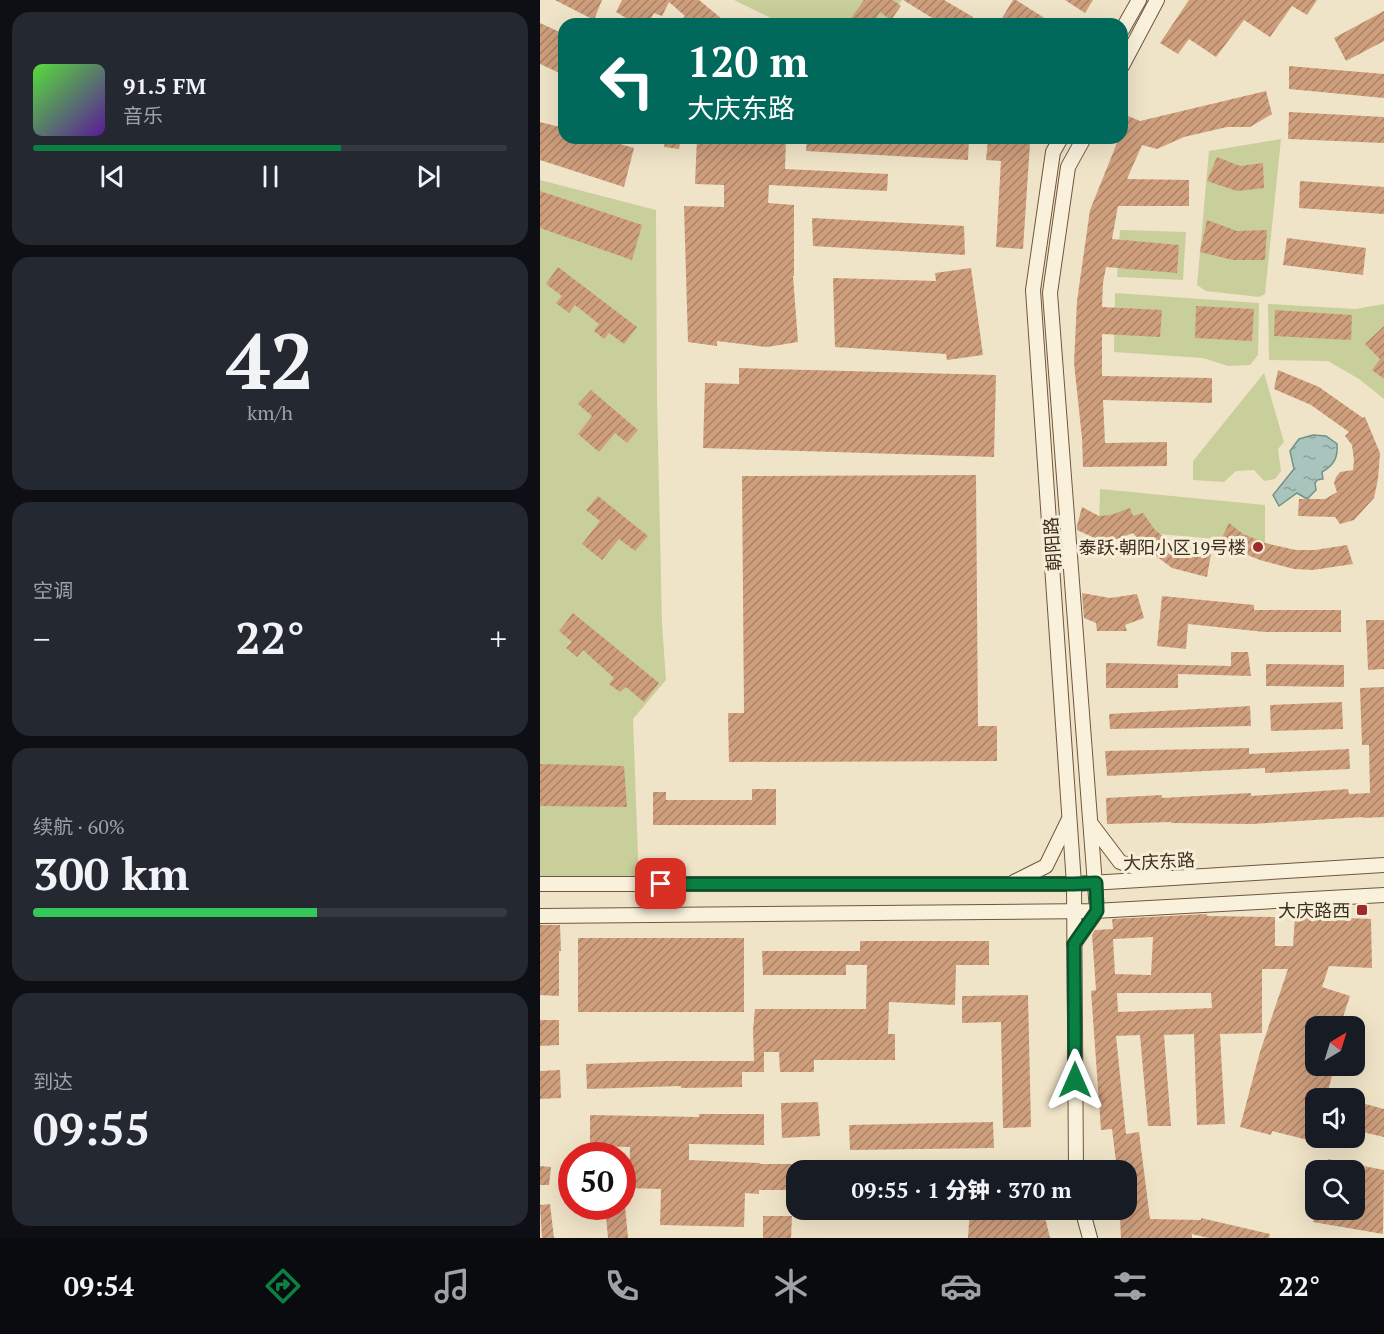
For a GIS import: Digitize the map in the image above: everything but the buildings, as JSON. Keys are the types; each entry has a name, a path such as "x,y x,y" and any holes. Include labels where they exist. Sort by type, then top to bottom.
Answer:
{"main road":[{"path":"1128,19 1139,0"},
{"path":"1128,55 1157,0"},
{"name":"朝阳路","path":"1058,144 1053,152 1033,290 1074,884 1076,1160"},
{"name":"朝阳路","path":"1081,144 1068,167 1050,293 1097,911"},
{"path":"1010,884 1046,866 1069,819"},
{"path":"1091,824 1120,862 1167,879"},
{"name":"大庆东路","path":"540,884 1074,884 1384,866"},
{"path":"540,916 1097,911 1384,894"},
{"path":"1074,944 1097,911"},
{"path":"1085,1220 1090,1238"}],"green space":[{"path":"734,0 902,0 890,18 771,18"},
{"path":"1281,139 1265,294 1259,297 1206,291 1197,285 1209,151"},
{"path":"540,180 656,210 657,399 662,624 666,680 633,719 639,884 540,884"},
{"path":"1120,230 1186,232 1183,280 1117,277"},
{"path":"1115,293 1259,303 1258,355 1250,365 1228,366 1203,358 1114,352"},
{"path":"1268,304 1355,309 1384,304 1384,399 1359,379 1328,361 1269,360"},
{"path":"1264,373 1284,442 1278,449 1281,471 1275,479 1264,481 1254,470 1236,471 1224,482 1193,480 1193,461"},
{"path":"1100,489 1265,505 1265,543 1099,529"}],"water":[{"path":"1313,435 1326,436 1337,444 1334,461 1322,472 1323,479 1317,480 1316,490 1307,499 1297,493 1279,506 1273,495 1294,469 1290,451 1299,439"}],"place":[{"name":"泰跃·朝阳小区19号楼","path":"1258,547"},
{"name":"大庆路西","path":"1362,910"}],"route":[{"path":"661,884 1096,883 1097,911 1074,944 1075,1080"}]}
